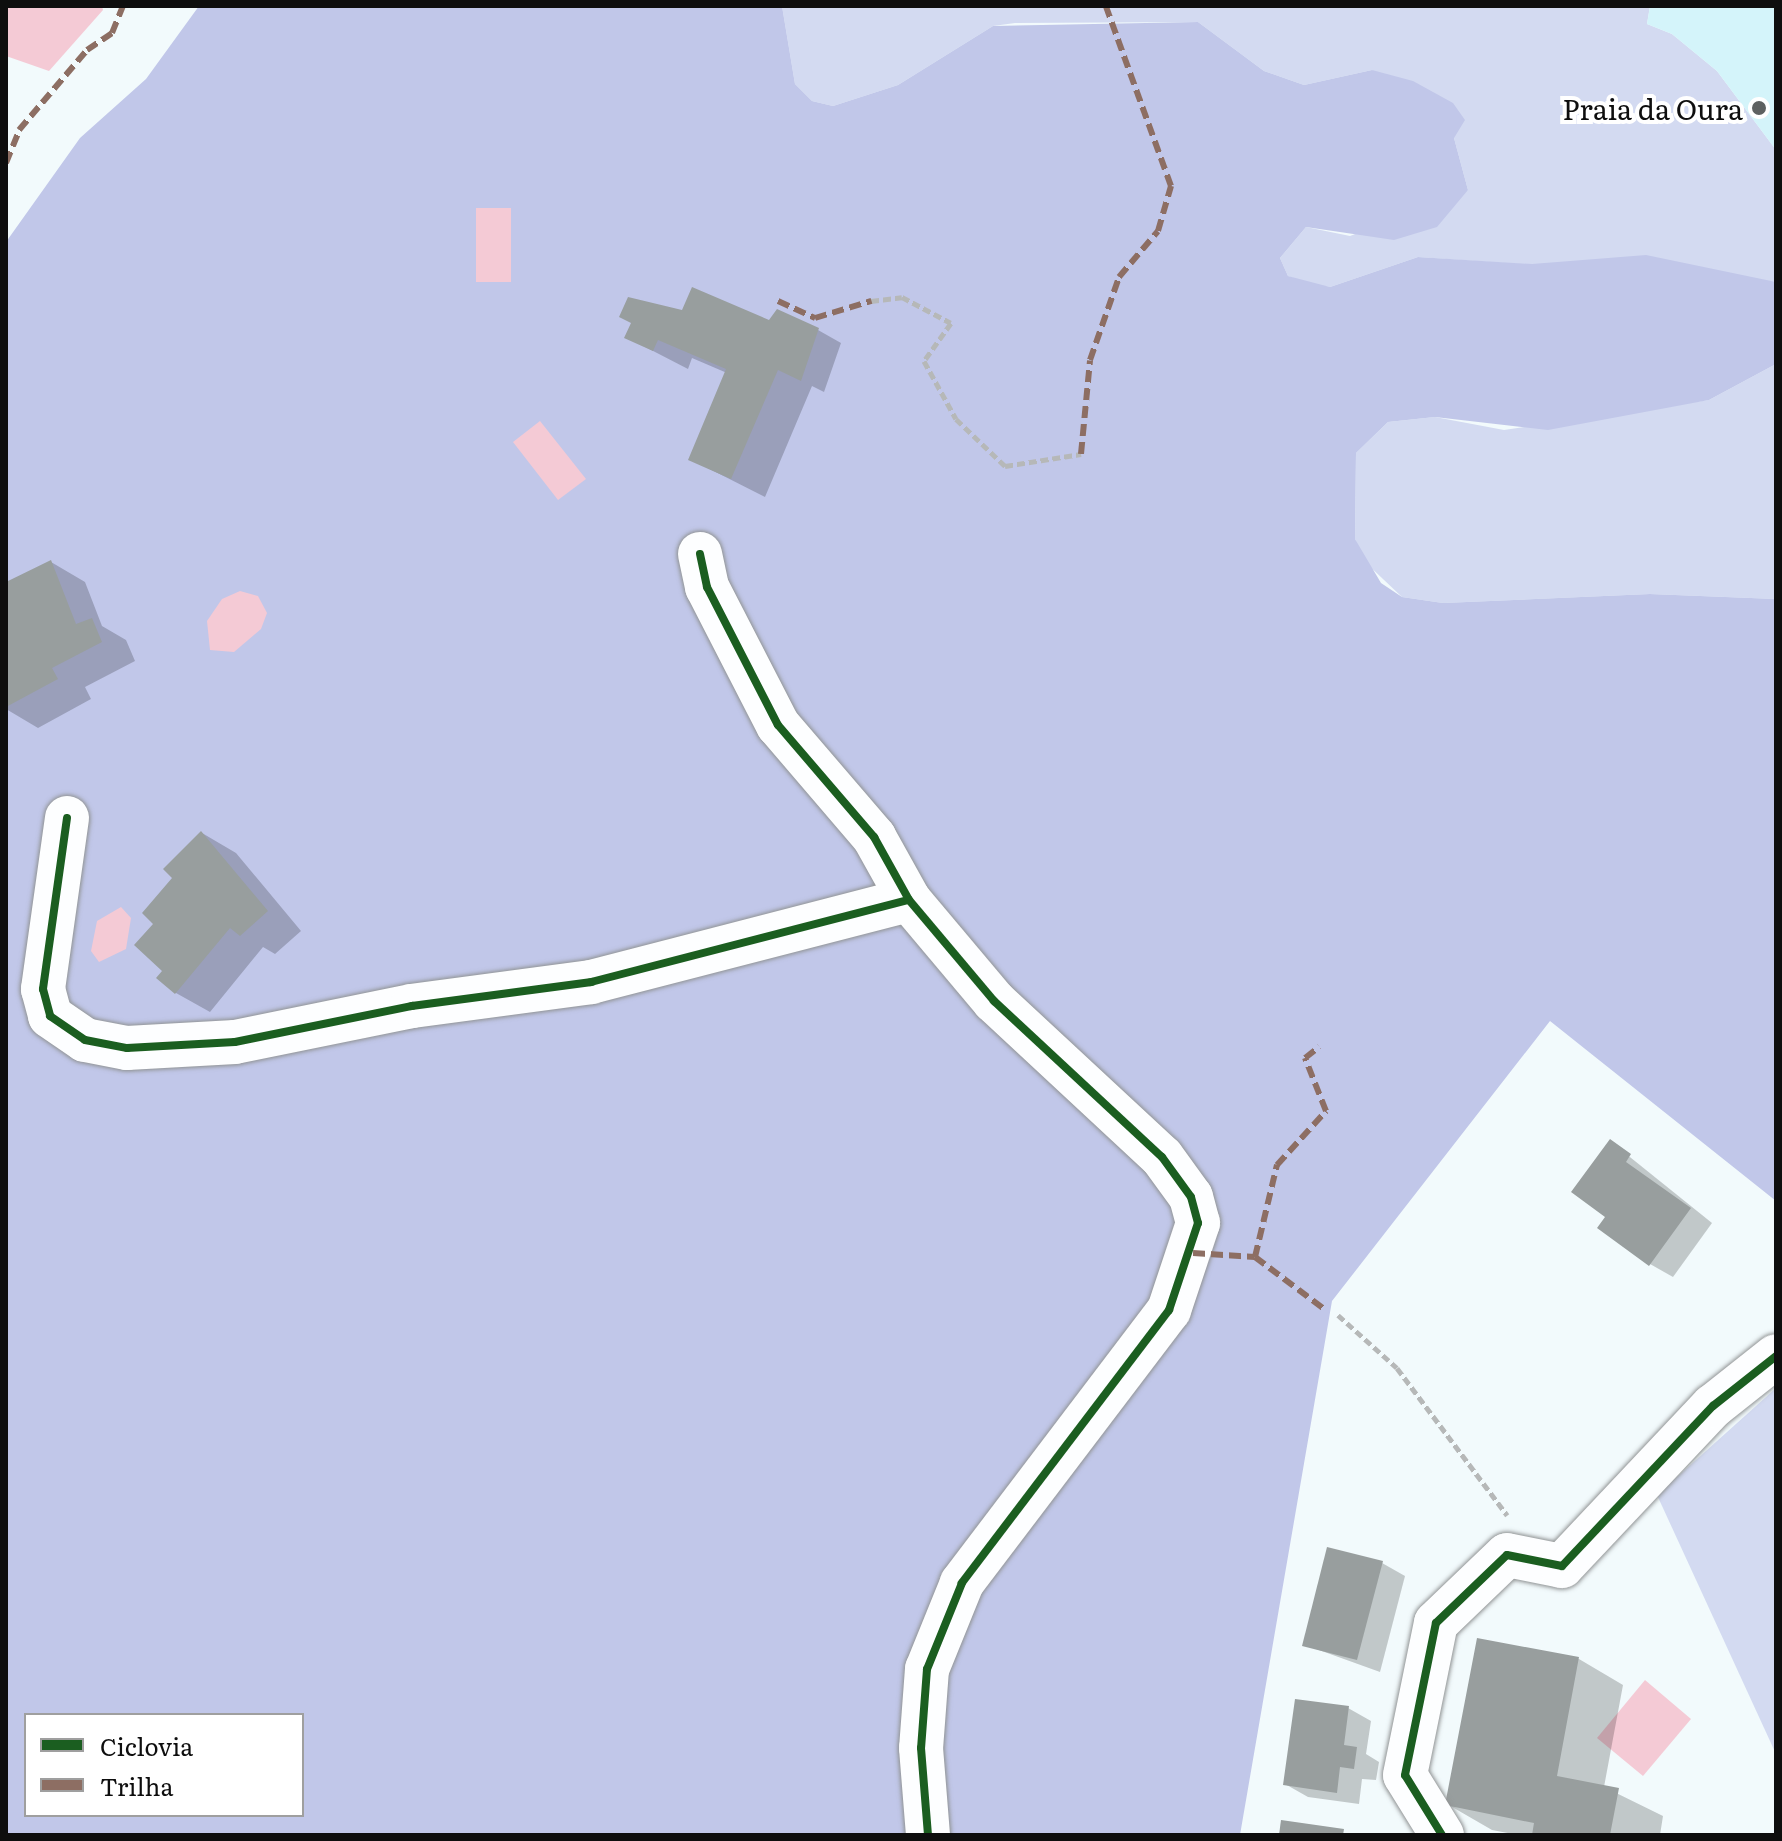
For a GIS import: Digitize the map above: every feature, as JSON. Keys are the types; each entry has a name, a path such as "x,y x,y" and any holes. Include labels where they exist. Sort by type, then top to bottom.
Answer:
{"street":[{"path":"700,554 707,587 778,725 874,837 909,900 994,1001 1162,1157 1191,1197 1198,1223 1169,1310 962,1583 927,1669 921,1748 928,1835"},
{"path":"67,818 46,1002 50,1016 85,1040 127,1048 235,1042 412,1006 591,982 909,900"},
{"path":"1442,1835 1405,1775 1421,1668 1436,1623 1507,1555 1562,1566 1713,1406 1776,1356"}],"path":[{"path":"871,301 902,297 951,323 924,361 956,419 1005,466 1081,454"},
{"path":"1338,1315 1397,1368 1487,1486 1511,1521 1507,1555"}],"shaded area":[{"path":"6,6 102,6 103,10 49,71 6,56"},
{"path":"199,6 782,6 795,84 812,101 833,106 898,85 993,26 1198,22 1264,71 1304,85 1372,70 1413,81 1453,103 1465,120 1454,138 1468,190 1437,227 1394,240 1306,227 1280,258 1288,276 1330,287 1418,257 1532,264 1646,255 1776,282 1776,364 1709,400 1548,430 1435,417 1388,422 1356,453 1355,539 1381,583 1402,597 1443,603 1650,594 1776,599 1776,1201 1550,1021 1332,1301 1240,1835 6,1835 6,242 80,138 146,79"},
{"path":"782,6 1650,6 1647,24 1672,34 1717,71 1776,150 1776,282 1418,257 1330,287 1309,284 1288,276 1280,258 1306,227 1350,236 1468,190 1454,138 1372,70 1304,85 1264,71 1198,22 1015,23 993,26 898,85 833,106 812,101 795,84"},
{"path":"476,208 511,208 511,282 476,282"},
{"path":"1776,364 1776,599 1650,594 1443,603 1402,597 1364,561 1355,539 1356,453 1388,422 1435,417 1504,430 1709,400"},
{"path":"540,421 586,479 558,500 513,442"},
{"path":"240,591 258,596 267,613 261,629 234,652 210,650 207,621 222,599"},
{"path":"121,907 131,918 126,949 99,962 91,951 97,921"},
{"path":"1776,1388 1776,1754 1657,1495"},
{"path":"1645,1680 1691,1719 1643,1776 1597,1738"}],"sand":[{"name":"Praia da Oura","path":"1650,6 1776,6 1776,150 1717,71 1672,34 1647,24"}],"building":[{"path":"692,287 769,320 777,309 819,328 801,381 778,370 731,479 688,460 726,369 658,340 653,351 624,338 631,323 619,317 628,297 682,310"},
{"path":"51,560 76,624 92,618 102,642 52,668 58,679 6,707 6,582"},
{"path":"201,831 268,911 240,936 230,928 175,994 156,978 162,971 134,945 153,924 142,913 172,878 163,869"},
{"path":"1610,1139 1631,1154 1626,1162 1691,1208 1649,1266 1597,1228 1605,1217 1571,1192"},
{"path":"1327,1547 1383,1561 1357,1660 1302,1646"},
{"path":"1477,1638 1579,1657 1557,1776 1619,1788 1610,1835 1532,1835 1534,1823 1445,1805"},
{"path":"1295,1699 1349,1706 1344,1745 1357,1747 1354,1769 1340,1767 1337,1793 1283,1785"},
{"path":"1281,1820 1344,1829 1343,1835 1279,1835"}],"marked path":[{"path":"6,163 19,130 87,50 112,33 123,6"},
{"path":"1081,454 1090,360 1119,277 1158,231 1171,186 1106,6"},
{"path":"778,301 815,318 871,301"},
{"path":"1255,1257 1277,1165 1326,1111 1305,1058 1319,1047"},
{"path":"1193,1253 1255,1257 1323,1308"}],"cycle path":[{"path":"700,554 707,587 778,725 874,837 909,900 994,1001 1162,1157 1191,1197 1198,1223 1169,1310 962,1583 927,1669 921,1748 928,1835"},
{"path":"67,818 43,989 50,1016 85,1040 127,1048 235,1042 412,1006 591,982 909,900"},
{"path":"1442,1835 1405,1775 1436,1623 1507,1555 1562,1566 1713,1406 1776,1356"}],"place":[{"name":"Praia da Oura","path":"1759,108"}]}
